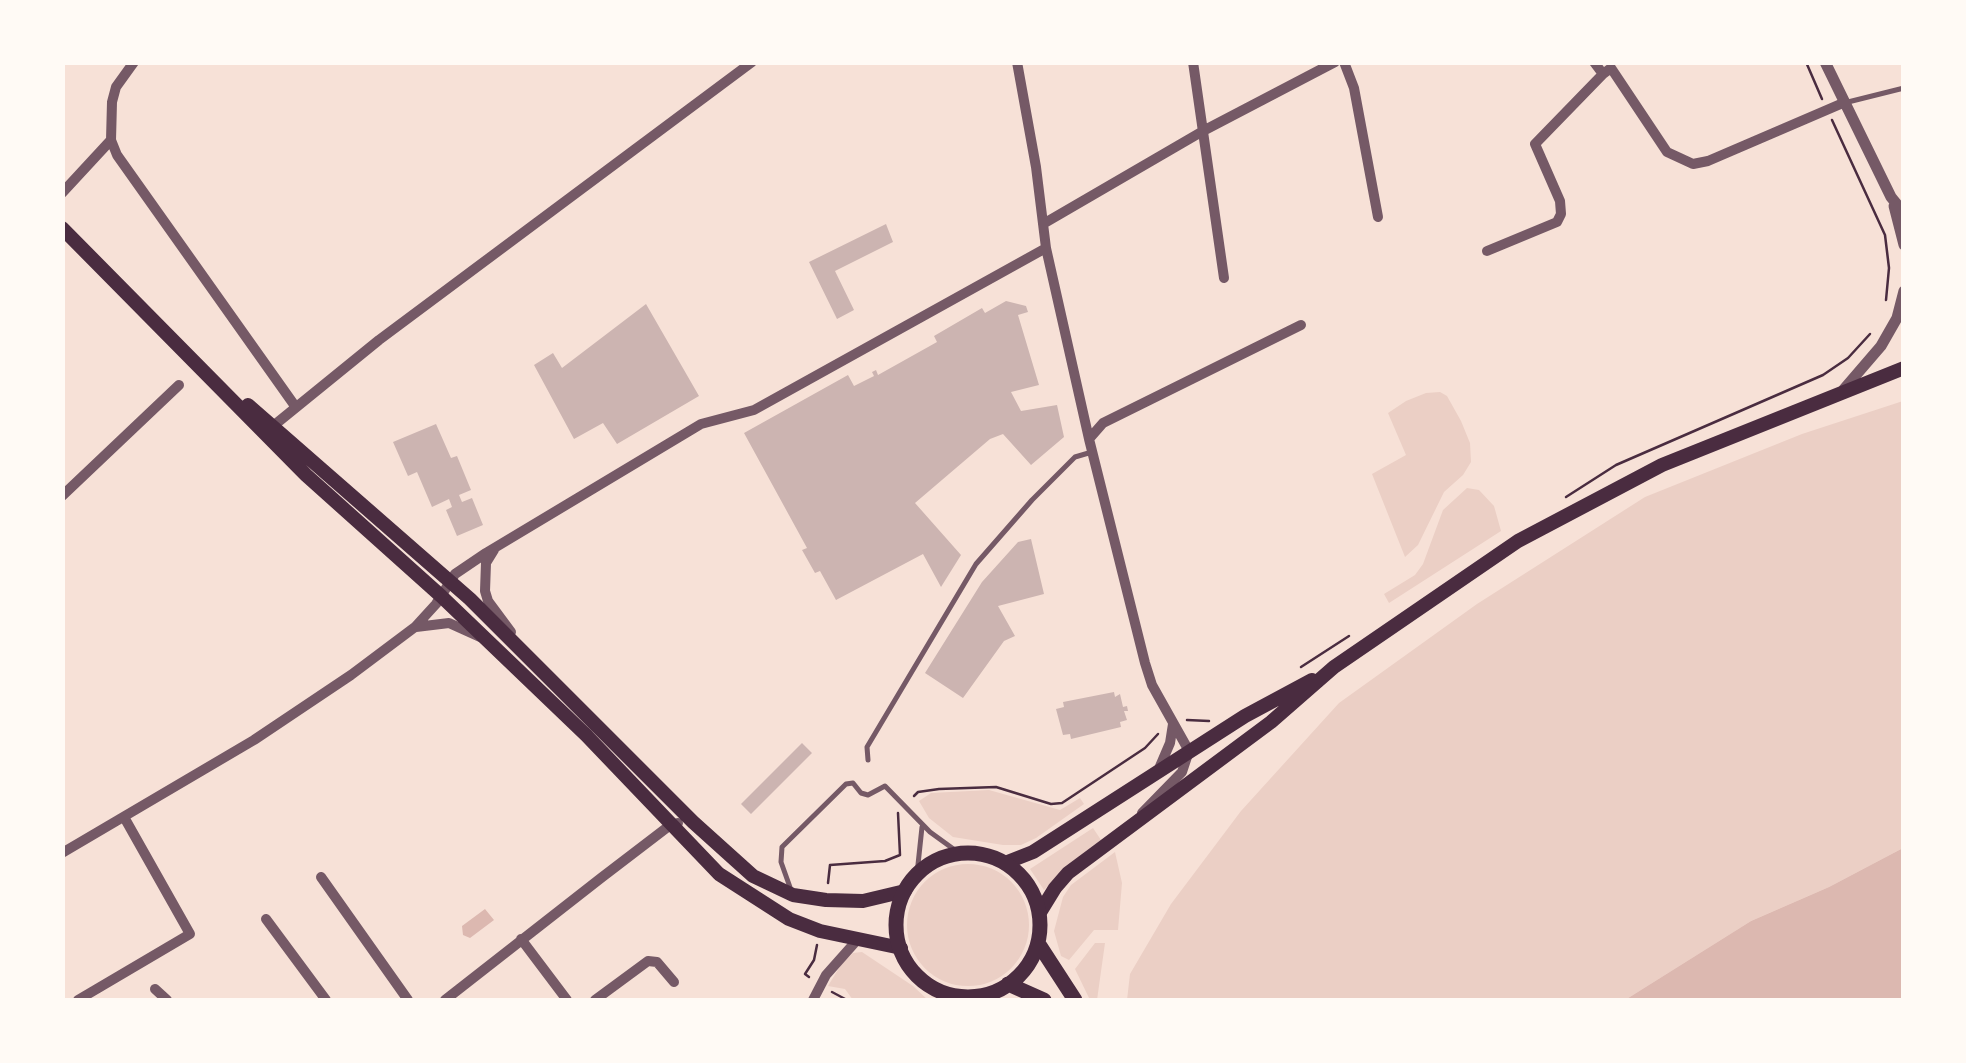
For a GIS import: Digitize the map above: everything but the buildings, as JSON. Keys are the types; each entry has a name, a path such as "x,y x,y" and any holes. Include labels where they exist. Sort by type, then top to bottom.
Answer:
{"main road":[{"path":"62,228 586,735 665,829 750,897 788,919 820,931 900,948"},
{"path":"1005,863 1033,852 1228,727 1334,667 1502,552 1566,514 1662,465 1904,368"},
{"path":"268,430 450,581 527,653 693,822 753,876 793,894 826,900 863,901 905,890"},
{"path":"1040,914 1068,873 1271,722 1334,667"},
{"path":"959,853 991,856 1005,863 1028,884 1040,914 1038,942 1030,962 1008,984 979,998 938,994 910,967 900,948 897,919 905,890 917,874 936,860 959,853"},
{"path":"1038,942 1075,1000"},
{"path":"1008,984 1044,1000"}],"street":[{"path":"268,430 752,62"},
{"path":"1017,62 1046,248 1092,452 1145,663 1189,751 1182,772 1158,793 1134,824"},
{"path":"1193,62 1224,278"},
{"path":"1043,224 1202,132 1336,62"},
{"path":"1344,62 1354,88 1378,217"},
{"path":"1594,62 1611,68 1667,152 1693,164 1843,102"},
{"path":"1825,62 1892,197 1904,213"},
{"path":"132,63 116,86 112,102 110,140 117,155 295,406"},
{"path":"1487,251 1557,222 1560,201 1535,144 1611,68"},
{"path":"62,193 110,140"},
{"path":"1892,197 1904,245"},
{"path":"62,853 276,726 415,627 465,566 497,546 701,424 754,410 1046,248"},
{"path":"1844,389 1900,323 1904,291"},
{"path":"1089,439 1103,423 1300,325"},
{"path":"62,496 180,384"},
{"path":"497,546 486,563 485,591 488,601 527,653"},
{"path":"415,627 449,623 484,639"},
{"path":"1158,771 1173,724"},
{"path":"1182,735 1200,737 1228,727"},
{"path":"78,1000 190,934 124,816"},
{"path":"444,1000 665,829 693,822"},
{"path":"321,877 408,1000"},
{"path":"266,918 326,1000"},
{"path":"521,939 567,1000"},
{"path":"813,1000 836,962 858,939"},
{"path":"595,1000 648,961 657,962 674,982"},
{"path":"156,988 167,1000"}],"lane":[{"path":"1843,102 1904,88"},
{"path":"868,760 867,747 976,564 1075,457 1092,452"},
{"path":"793,894 781,862 782,847 841,786 853,784 868,795 885,786 922,824 959,853"},
{"path":"917,874 922,824"}],"path":[{"path":"1806,62 1884,236 1888,268 1886,304"},
{"path":"1848,358 1874,330"},
{"path":"826,900 830,865 884,861 900,855 897,815 918,792 996,787 1051,804 1062,803 1145,748 1156,734 1173,724"},
{"path":"805,974 814,960 820,931"},
{"path":"818,988 848,1000"}],"shaded area":[{"path":"1440,392 1447,396 1461,421 1470,443 1471,462 1444,492 1418,545 1405,557 1372,474 1406,455 1388,413 1406,401"},
{"path":"1903,401 1903,848 1829,887 1751,921 1625,1000 1127,1000 1130,974 1171,904 1241,811 1339,703 1477,604 1645,497 1802,434"},
{"path":"1467,488 1479,490 1494,506 1501,531 1389,603 1384,594 1415,575 1443,510"},
{"path":"989,790 1060,810 1080,798 1084,804 1036,838 1021,845 1003,845 953,837 929,818 919,801 931,793"},
{"path":"1093,828 1101,840 1044,890 1030,869"},
{"path":"1903,848 1903,1000 1625,1000 1751,921 1829,887"},
{"path":"1115,852 1122,883 1118,930 1094,930 1069,960 1061,956 1054,931 1063,897 1071,885"},
{"path":"968,864 991,869 1011,882 1024,902 1029,925 1024,948 1011,968 991,981 968,986 945,981 925,968 912,948 907,925 912,902 925,882 945,869"},
{"path":"485,909 494,920 470,938 463,935 462,926"},
{"path":"1095,943 1105,943 1097,1000 1090,1000 1075,969"},
{"path":"862,952 928,1000 853,1000 845,989 828,986 842,963 853,953"}]}
